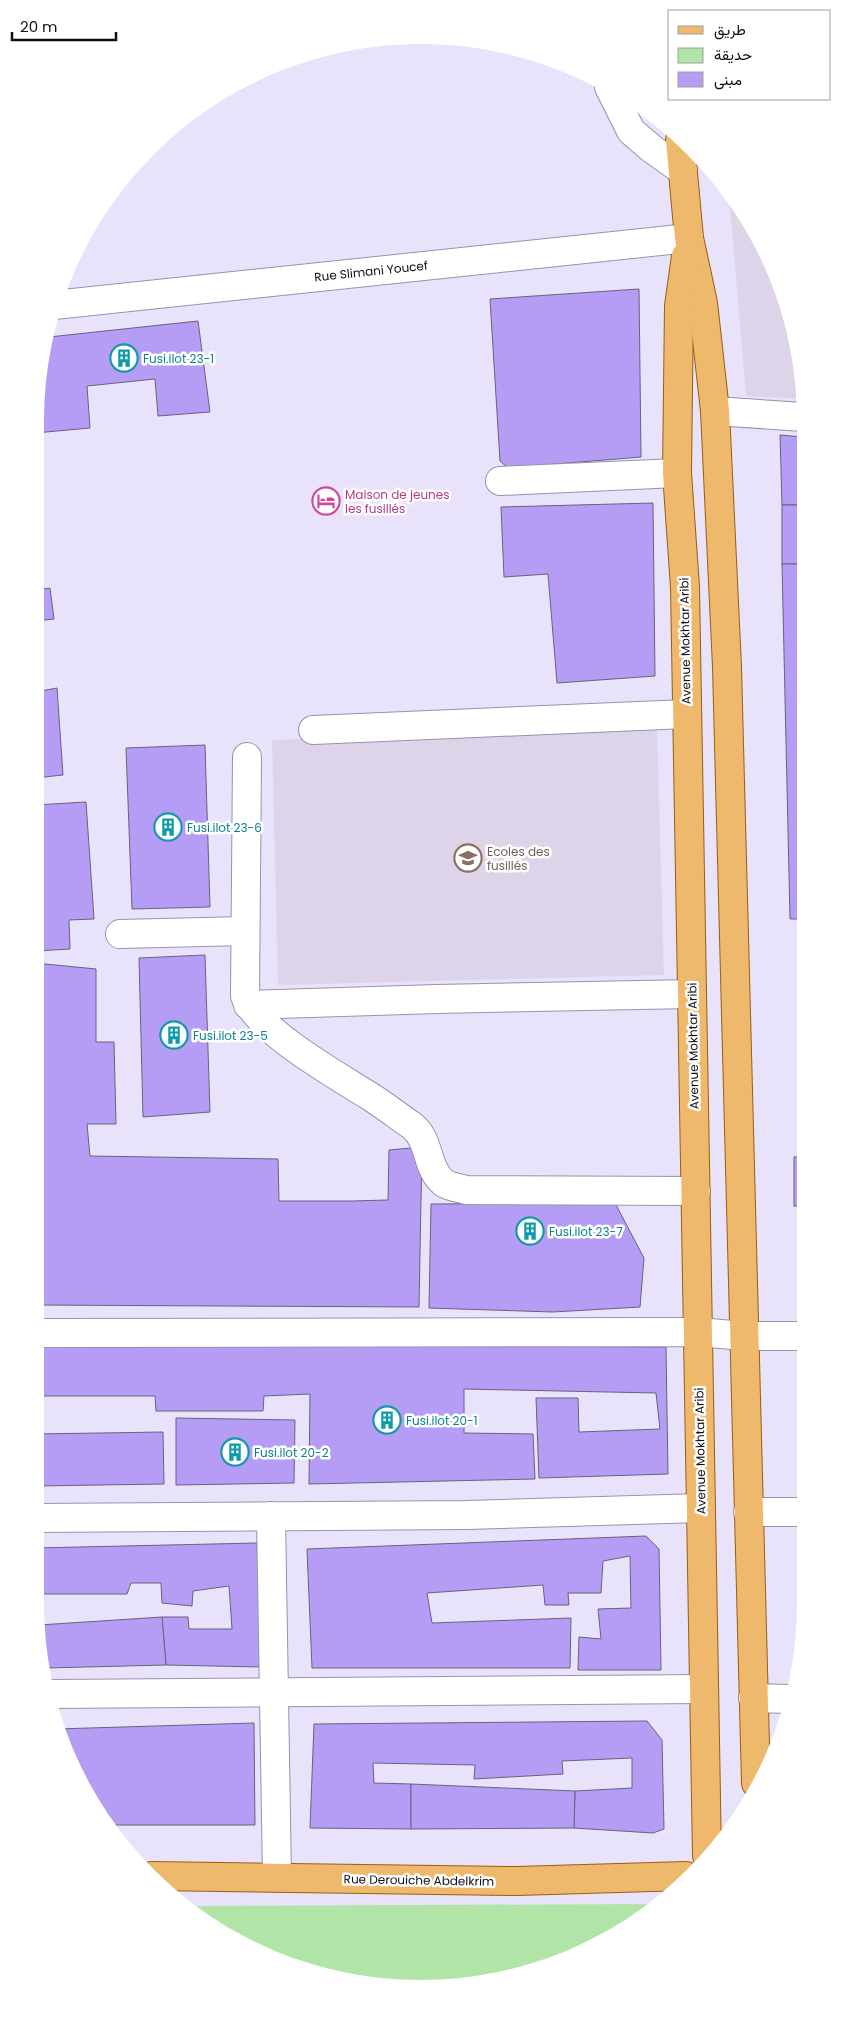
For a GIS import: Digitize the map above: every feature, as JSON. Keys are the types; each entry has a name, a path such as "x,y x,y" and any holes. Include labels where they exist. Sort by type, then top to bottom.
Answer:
{"main road":[{"name":"Avenue Mokhtar Aribi","path":"681,148 689,238 703,302 715,411 726,667 756,1775"},
{"name":"Avenue Mokhtar Aribi","path":"689,238 679,306 677,473 685,587 707,1848"},
{"name":"Rue Derouiche Abdelkrim","path":"160,1876 517,1881 680,1876"}],"street":[{"path":"614,97 632,131 652,149 683,171"},
{"name":"Rue Slimani Youcef","path":"63,304 689,238"},
{"path":"715,411 797,417"},
{"path":"500,481 677,473"},
{"path":"313,730 686,714"},
{"path":"247,757 245,996 248,1005 260,1019 304,1055 373,1098 416,1128 426,1143 434,1170 445,1184 466,1190 696,1191"},
{"path":"120,934 246,931"},
{"path":"248,1005 692,994"},
{"path":"44,1333 698,1332 744,1336 797,1336"},
{"path":"44,1518 466,1515 701,1508"},
{"path":"748,1512 797,1512"},
{"path":"271,1516 277,1877"},
{"path":"55,1694 704,1689"},
{"path":"753,1698 785,1698"}],"shaded area":[{"path":"730,205 747,232 769,276 777,299 790,347 796,399 746,396"},
{"name":"Ecoles des fusillés","path":"657,729 664,975 278,985 272,740"}],"green space":[{"path":"647,1904 609,1930 565,1952 542,1960 494,1973 470,1977 420,1980 371,1977 347,1973 299,1960 276,1952 232,1930 196,1906"}],"building":[{"path":"639,289 641,457 508,468 500,461 490,299"},
{"name":"Fusi.ilot 23-1","path":"198,321 210,412 158,416 155,379 87,386 90,428 44,432 47,371 54,337"},
{"path":"780,435 797,436 797,505 782,505"},
{"path":"653,503 655,676 557,683 548,574 504,577 501,507"},
{"path":"782,505 797,505 797,564 782,564"},
{"path":"782,564 797,564 797,919 790,919"},
{"path":"50,588 54,619 44,620 44,589"},
{"path":"57,688 63,775 44,777 44,690"},
{"name":"Fusi.ilot 23-6","path":"205,745 210,907 132,909 126,748"},
{"path":"86,802 94,919 69,920 70,949 44,950 44,804"},
{"name":"Fusi.ilot 23-5","path":"205,955 210,1112 143,1117 139,958"},
{"path":"44,964 96,969 96,1042 114,1042 116,1124 87,1124 90,1156 278,1159 279,1201 352,1201 388,1200 389,1150 422,1147 419,1307 44,1305"},
{"path":"794,1157 797,1157 797,1206 794,1206"},
{"name":"Fusi.ilot 23-7","path":"615,1203 644,1258 640,1307 553,1312 429,1308 431,1204"},
{"name":"Fusi.ilot 20-1","path":"44,1344 666,1347 668,1474 539,1478 536,1398 578,1398 579,1432 660,1429 656,1393 464,1389 464,1433 533,1434 535,1479 309,1484 310,1394 264,1396 263,1411 156,1411 155,1396 44,1396"},
{"name":"Fusi.ilot 20-2","path":"176,1418 295,1420 294,1483 176,1485"},
{"path":"163,1432 164,1484 44,1486 44,1434"},
{"path":"646,1536 659,1549 661,1670 578,1670 579,1637 601,1639 598,1609 631,1608 630,1556 603,1561 601,1593 568,1593 569,1605 545,1605 543,1585 427,1593 432,1623 571,1618 570,1668 312,1668 307,1549"},
{"path":"257,1543 261,1667 166,1665 162,1617 188,1617 189,1629 232,1629 229,1586 193,1591 192,1606 162,1603 161,1583 131,1583 127,1594 44,1594 44,1548"},
{"path":"162,1617 166,1665 49,1668 45,1625"},
{"path":"647,1721 662,1740 664,1829 653,1833 574,1828 575,1791 632,1788 632,1758 562,1761 563,1774 474,1779 475,1765 373,1763 374,1783 411,1784 411,1829 310,1828 314,1724"},
{"path":"254,1723 255,1825 116,1825 94,1792 72,1748 65,1729"},
{"path":"411,1784 575,1791 574,1828 411,1829"}],"place":[{"name":"Fusi.ilot 23-1","path":"124,358"},
{"name":"Maison de jeunes les fusillés","path":"326,501"},
{"name":"Fusi.ilot 23-6","path":"168,827"},
{"name":"Ecoles des fusillés","path":"468,858"},
{"name":"Fusi.ilot 23-5","path":"174,1035"},
{"name":"Fusi.ilot 23-7","path":"530,1231"},
{"name":"Fusi.ilot 20-1","path":"387,1420"},
{"name":"Fusi.ilot 20-2","path":"235,1452"}]}
